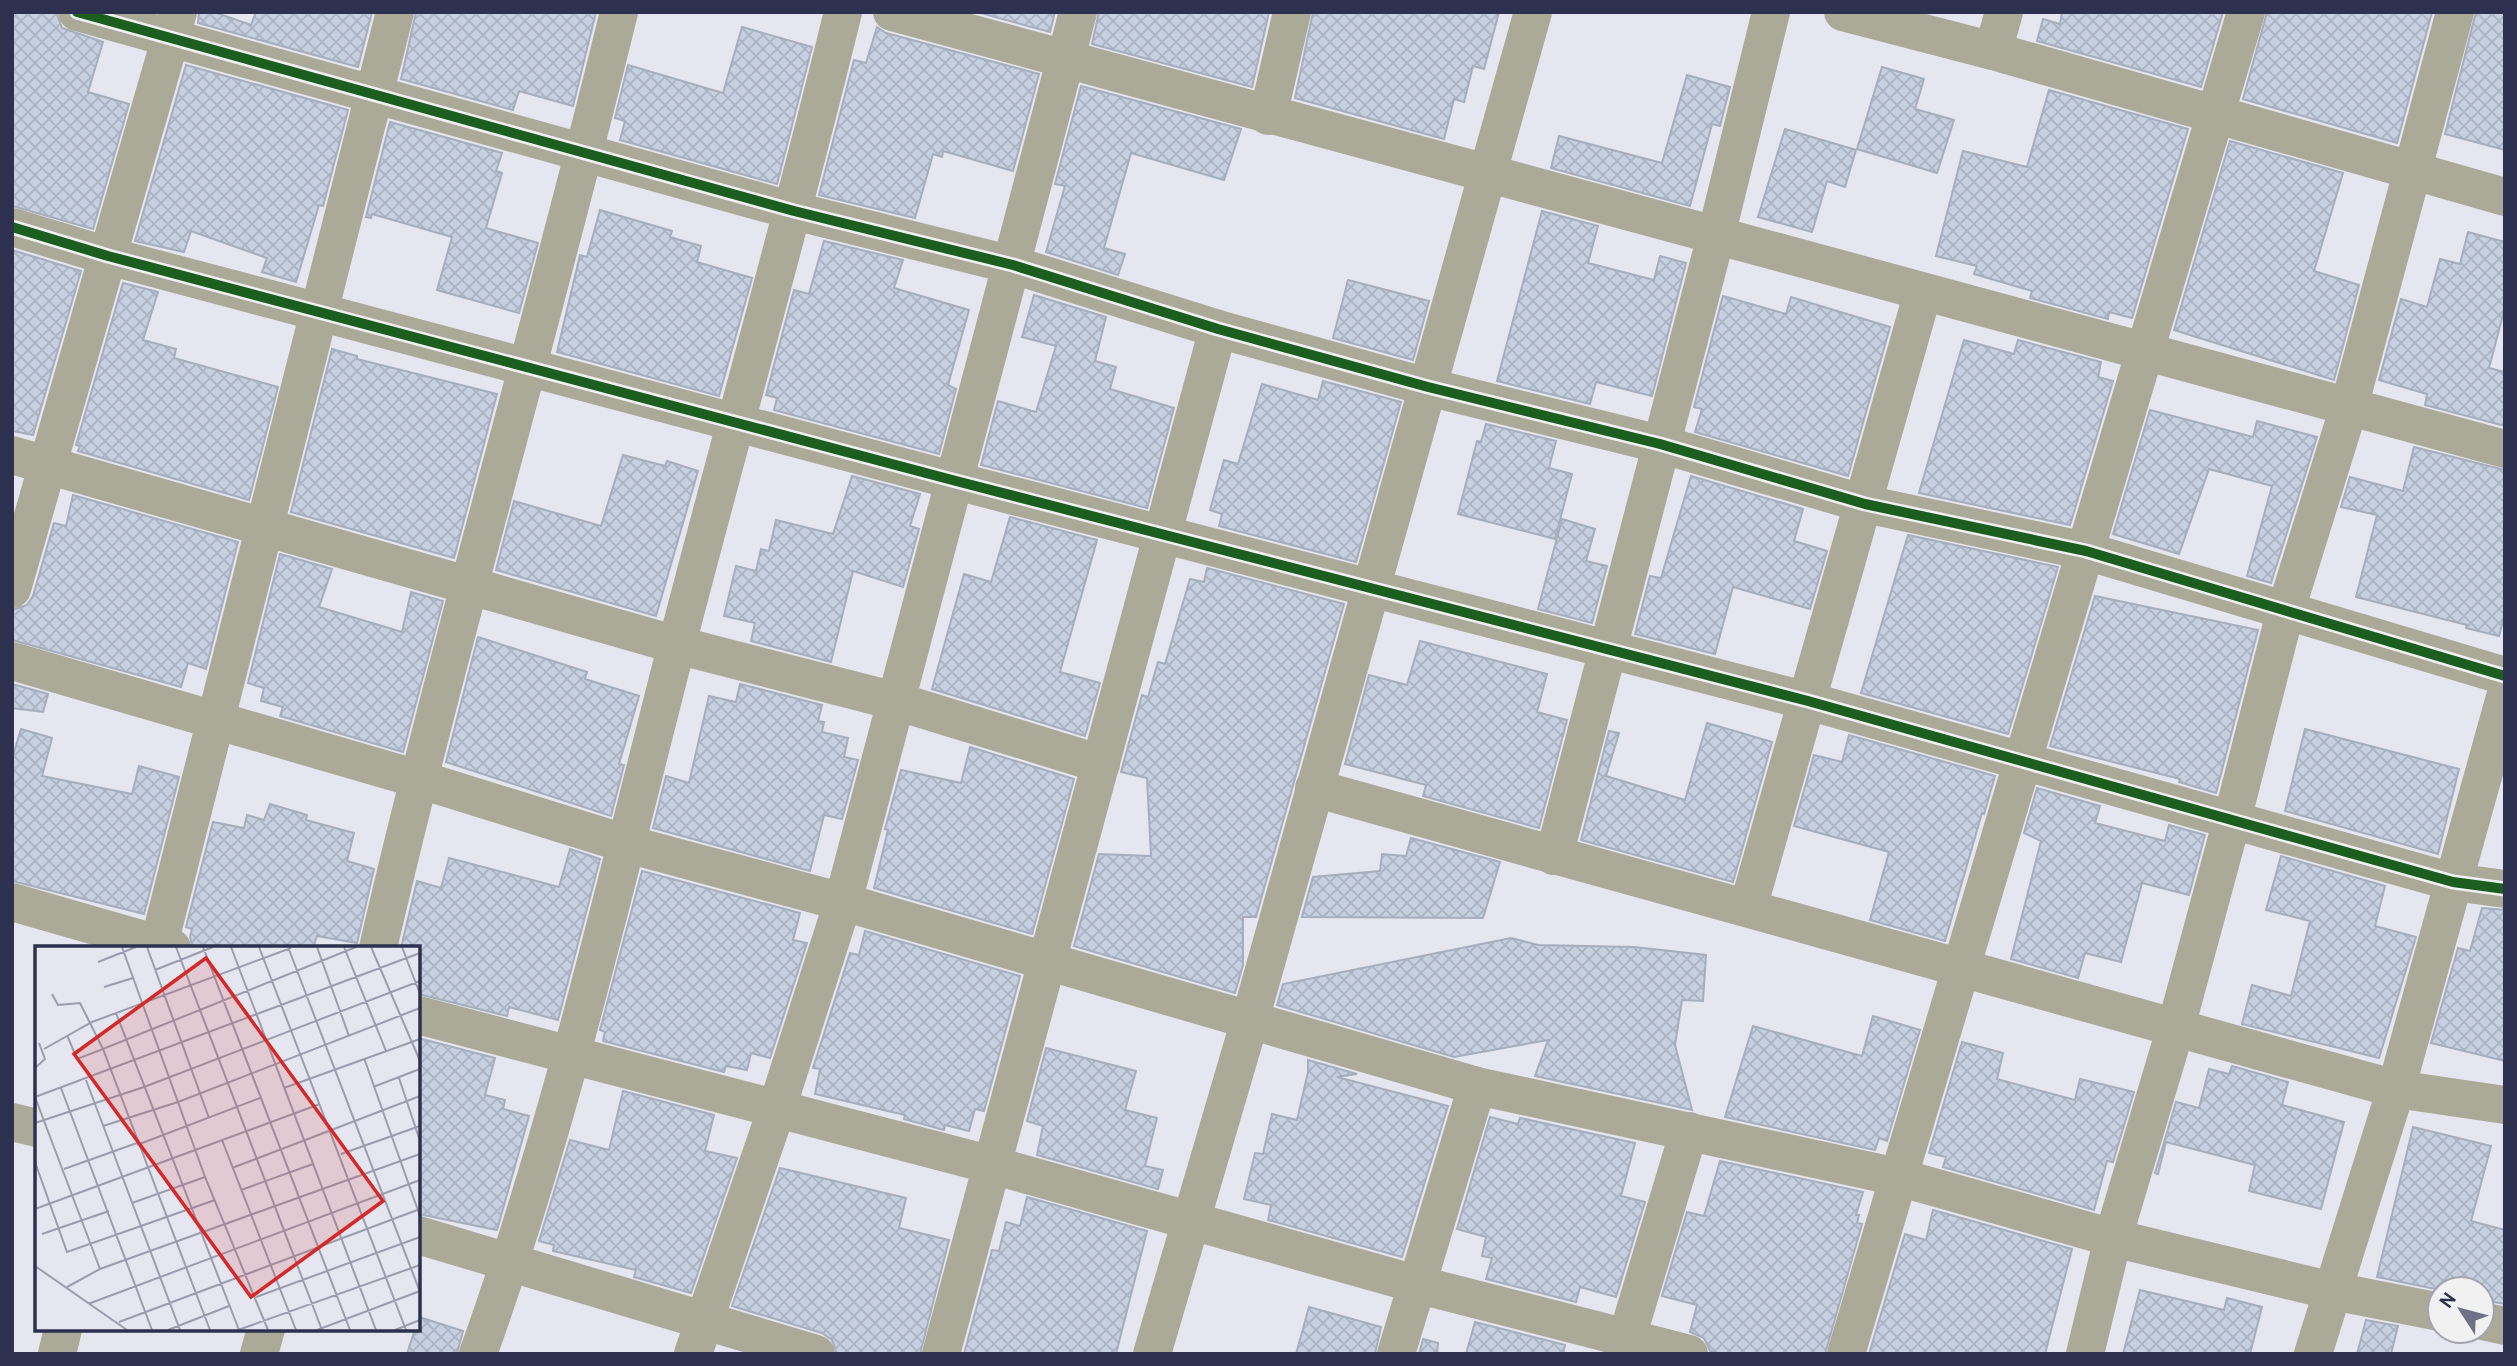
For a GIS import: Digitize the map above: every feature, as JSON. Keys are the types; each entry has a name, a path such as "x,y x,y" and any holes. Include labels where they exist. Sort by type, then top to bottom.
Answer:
{"street":[{"path":"77,12 174,25 374,95 794,211 1013,265 1218,329 1429,387 1660,444 1865,504 2086,551 2505,676"},
{"path":"163,946 264,526 395,12"},
{"path":"378,946 418,779 585,153 619,12"},
{"path":"478,1354 511,1262 573,1054 677,645 794,211 843,12"},
{"path":"892,12 2505,449"},
{"path":"699,1337 843,902 1079,12"},
{"path":"1268,116 1292,12"},
{"path":"1152,1354 1250,1020 1533,12"},
{"path":"1554,856 1716,236 1771,12"},
{"path":"1843,12 1993,51 2505,197"},
{"path":"1993,51 2004,12"},
{"path":"1846,1354 2246,12"},
{"path":"2085,1354 2113,1238 2176,1027 2285,612 2349,407 2410,171 2455,12"},
{"path":"12,589 30,460 108,256 174,25"},
{"path":"12,227 108,256 956,481 1808,701 2453,882 2505,889"},
{"path":"1748,908 1865,504 1923,292"},
{"path":"941,1354 1218,329"},
{"path":"30,460 677,645 898,702 1101,765"},
{"path":"12,661 418,779 626,844 843,902 1477,1086 1898,1177 2113,1238 2333,1291 2426,1309"},
{"path":"2313,1354 2396,1088 2505,697"},
{"path":"1314,788 2396,1088 2505,1105"},
{"path":"12,902 160,946"},
{"path":"420,1016 1192,1219 1624,1346 1689,1354"},
{"path":"1396,1354 1477,1086"},
{"path":"12,1122 35,1128"},
{"path":"1624,1346 1689,1131"},
{"path":"420,1236 511,1262 699,1337 816,1354"},
{"path":"57,1354 63,1331"},
{"path":"259,1354 265,1331"}],"building":[{"path":"12,12 56,12 62,28 103,42 88,92 129,104 93,229 12,206"},
{"path":"199,12 214,12 251,25 256,12 372,12 358,67 198,23"},
{"path":"416,12 596,12 573,106 519,91 513,110 401,79"},
{"path":"977,12 1055,12 1050,32"},
{"path":"1099,12 1269,12 1252,87 1092,44"},
{"path":"1313,12 1499,12 1484,69 1473,66 1464,102 1454,99 1444,139 1295,98"},
{"path":"2062,12 2223,12 2201,87 2037,41 2043,19 2060,24"},
{"path":"2267,12 2432,12 2397,143 2243,99"},
{"path":"2476,12 2505,12 2505,150 2445,134"},
{"path":"742,27 812,47 777,184 620,140 625,121 615,118 628,65 723,93"},
{"path":"877,27 886,33 1039,74 1013,171 943,151 942,157 933,154 915,218 819,195 854,60 866,63"},
{"path":"186,65 348,110 323,206 319,205 296,282 262,272 267,258 191,231 184,252 135,241"},
{"path":"1882,67 1924,79 1915,109 1954,120 1937,173 1857,149"},
{"path":"1687,75 1730,87 1720,126 1712,124 1690,206 1551,168 1559,136 1662,163"},
{"path":"1081,86 1241,129 1224,180 1131,153 1104,248 1125,254 1118,275 1046,252 1065,186 1055,184"},
{"path":"2049,90 2188,129 2132,318 2109,312 2108,319 2030,298 2032,291 1974,274 1977,266 1936,256 1963,151 2027,167"},
{"path":"390,122 502,153 496,171 502,173 486,228 538,243 519,313 437,290 452,237 372,214 371,218 366,217"},
{"path":"1785,129 1856,150 1845,187 1827,181 1812,232 1758,217"},
{"path":"2230,141 2343,173 2314,271 2359,285 2334,380 2174,330"},
{"path":"600,210 672,231 670,237 701,246 697,262 752,278 719,396 557,352 580,255 587,257"},
{"path":"1542,211 1598,226 1588,263 1654,280 1660,256 1686,263 1652,396 1596,382 1590,404 1497,381"},
{"path":"2468,232 2505,242 2505,307 2489,368 2505,372 2505,426 2425,405 2427,394 2379,380 2401,299 2427,307 2440,259 2460,264"},
{"path":"824,241 903,260 894,288 969,310 948,385 956,389 939,454 774,410 777,398 766,395 794,290 809,294"},
{"path":"12,250 81,271 33,435 12,431"},
{"path":"1348,280 1429,301 1413,360 1333,338"},
{"path":"123,283 158,292 143,340 176,349 174,358 278,387 249,500 78,451 80,446 76,445"},
{"path":"1034,295 1106,317 1095,361 1116,367 1110,389 1174,408 1147,508 981,465 998,401 1036,412 1056,346 1022,337"},
{"path":"1723,296 1786,314 1791,297 1890,327 1848,476 1695,432 1702,409 1694,407"},
{"path":"1964,340 2014,354 2018,340 2101,362 2098,377 2113,381 2070,525 1919,493"},
{"path":"332,349 357,356 357,359 497,394 454,558 291,512"},
{"path":"1323,381 1401,402 1356,562 1219,526 1222,514 1210,510 1224,460 1238,464 1262,384 1318,400"},
{"path":"2150,410 2253,437 2257,421 2317,437 2271,583 2247,576 2272,486 2209,469 2179,554 2113,534"},
{"path":"1486,424 1556,441 1549,468 1572,474 1555,539 1458,514 1477,441 1481,442"},
{"path":"2414,447 2505,470 2505,613 2499,636 2466,628 2467,625 2356,597 2377,515 2341,507 2350,477 2403,491"},
{"path":"623,455 665,466 667,461 698,471 656,616 496,570 514,501 601,526"},
{"path":"852,476 920,494 910,526 919,529 903,587 853,571 831,662 751,641 755,623 724,616 736,566 756,571 761,549 769,551 776,520 833,534"},
{"path":"1691,476 1803,509 1794,541 1827,551 1810,609 1733,587 1715,654 1635,634 1650,576 1661,578"},
{"path":"73,495 238,542 206,669 188,663 181,687 12,640 12,610 27,605 33,596 54,523 66,526"},
{"path":"1010,517 1097,540 1060,672 1100,683 1085,736 932,689 964,574 991,582"},
{"path":"1562,519 1595,529 1586,561 1607,566 1592,623 1538,609"},
{"path":"1908,535 2058,567 2008,734 1861,693"},
{"path":"280,554 332,569 319,607 402,632 411,592 443,601 403,752 280,716 283,707 261,701 264,688 248,683"},
{"path":"1207,568 1344,604 1256,917 1243,917 1243,965 1235,993 1074,946 1099,854 1151,856 1147,778 1121,772 1142,695 1148,697 1158,662 1165,664 1190,579 1204,582"},
{"path":"2095,596 2258,630 2216,793 2179,782 2180,779 2050,746"},
{"path":"478,637 587,672 585,679 639,696 619,764 624,765 611,816 446,762"},
{"path":"1420,641 1547,674 1537,712 1567,720 1539,828 1423,796 1426,785 1345,764 1369,675 1407,685"},
{"path":"12,684 48,694 43,712 12,708"},
{"path":"740,684 822,705 818,721 824,722 822,732 848,738 844,757 858,760 842,819 824,815 810,871 653,828 666,776 689,783 709,696 736,702"},
{"path":"1707,723 1772,742 1733,882 1581,840 1609,731 1619,733 1606,776 1685,800"},
{"path":"21,729 52,738 42,776 132,794 139,766 179,777 144,914 12,881 12,759"},
{"path":"2305,729 2459,769 2438,854 2285,811"},
{"path":"1849,735 1995,776 1945,941 1870,920 1889,852 1794,826 1814,755 1842,762"},
{"path":"970,747 1074,779 1032,934 874,888 888,830 885,829 901,770 961,783"},
{"path":"2037,788 2100,806 2095,823 2165,841 2169,825 2205,835 2189,895 2142,883 2121,962 2085,953 2078,978 2011,959 2041,841 2024,833"},
{"path":"270,804 307,815 306,820 354,833 347,861 374,869 357,943 317,936 314,946 192,946 190,937 192,929 186,927 213,822 244,828 247,815 264,820"},
{"path":"1411,838 1500,862 1483,918 1302,917 1313,877 1380,871 1382,854 1406,856"},
{"path":"570,849 600,859 558,1020 509,1007 507,1016 420,994 420,946 401,946 417,881 441,888 449,858 559,887"},
{"path":"2281,856 2385,886 2375,926 2416,937 2379,1058 2242,1024 2252,985 2291,996 2310,921 2266,910"},
{"path":"642,871 800,913 793,940 807,943 770,1058 751,1053 747,1070 726,1066 724,1072 603,1041 605,1032 600,1030"},
{"path":"2482,908 2505,910 2505,1061 2431,1043 2458,948 2470,951"},
{"path":"865,931 1020,976 984,1111 975,1109 969,1131 945,1125 944,1130 904,1119 905,1115 815,1094 820,1069 813,1068 850,953 859,955"},
{"path":"1511,938 1538,945 1634,947 1706,955 1703,1001 1682,1000 1675,1045 1692,1110 1535,1076 1548,1040 1454,1057 1277,1005 1283,984"},
{"path":"1873,1016 1920,1030 1887,1141 1879,1138 1875,1150 1725,1117 1753,1026 1862,1056"},
{"path":"420,1039 495,1058 485,1095 505,1100 503,1109 529,1116 497,1230 420,1214"},
{"path":"1962,1042 2003,1053 1997,1079 2075,1100 2080,1079 2134,1092 2113,1162 2107,1161 2094,1210 1943,1167 1946,1157 1929,1153"},
{"path":"1046,1048 1136,1071 1125,1110 1157,1118 1145,1166 1163,1170 1158,1189 1037,1155 1043,1126 1027,1121"},
{"path":"1308,1060 1357,1074 1337,1077 1448,1106 1402,1257 1268,1220 1271,1205 1244,1199 1255,1153 1263,1154 1272,1114 1297,1120 1308,1072"},
{"path":"2232,1066 2288,1082 2282,1105 2344,1122 2321,1209 2249,1191 2255,1165 2166,1142 2158,1174 2155,1173 2176,1102 2199,1108 2209,1069 2229,1074"},
{"path":"623,1091 714,1115 705,1151 737,1158 691,1293 634,1277 636,1270 553,1251 554,1245 539,1241 570,1140 609,1150"},
{"path":"1490,1117 1518,1124 1520,1118 1635,1143 1621,1196 1645,1202 1616,1297 1580,1287 1576,1302 1486,1279 1492,1258 1482,1256 1486,1237 1457,1229"},
{"path":"2413,1127 2491,1146 2471,1221 2505,1230 2505,1304 2496,1302 2496,1275 2426,1275 2426,1287 2377,1277"},
{"path":"1720,1161 1863,1192 1856,1215 1859,1215 1857,1223 1862,1224 1825,1354 1722,1354 1710,1351 1704,1338 1690,1332 1697,1305 1662,1296 1687,1212 1704,1216"},
{"path":"780,1168 906,1198 899,1228 949,1240 920,1354 837,1354 832,1340 822,1333 732,1306"},
{"path":"1027,1197 1147,1231 1116,1354 964,1354 992,1250 999,1251 1006,1222 1020,1226"},
{"path":"1933,1210 2072,1249 2045,1354 1869,1354 1905,1234 1926,1240"},
{"path":"2140,1290 2224,1310 2227,1298 2262,1307 2250,1354 2123,1354"},
{"path":"1309,1307 1381,1327 1375,1354 1296,1354"},
{"path":"420,1317 463,1331 457,1354 407,1354 414,1331 420,1331"},
{"path":"2366,1320 2398,1326 2391,1354 2357,1354"},
{"path":"1475,1322 1565,1345 1563,1354 1466,1354"},
{"path":"1423,1339 1438,1343 1437,1354 1419,1354"}],"cycle path":[{"path":"77,12 794,211 1013,265 1218,329 1428,387 1660,444 1865,504 2086,551 2505,676"},
{"path":"12,227 108,256 956,481 1808,701 2453,882 2505,889"}]}
